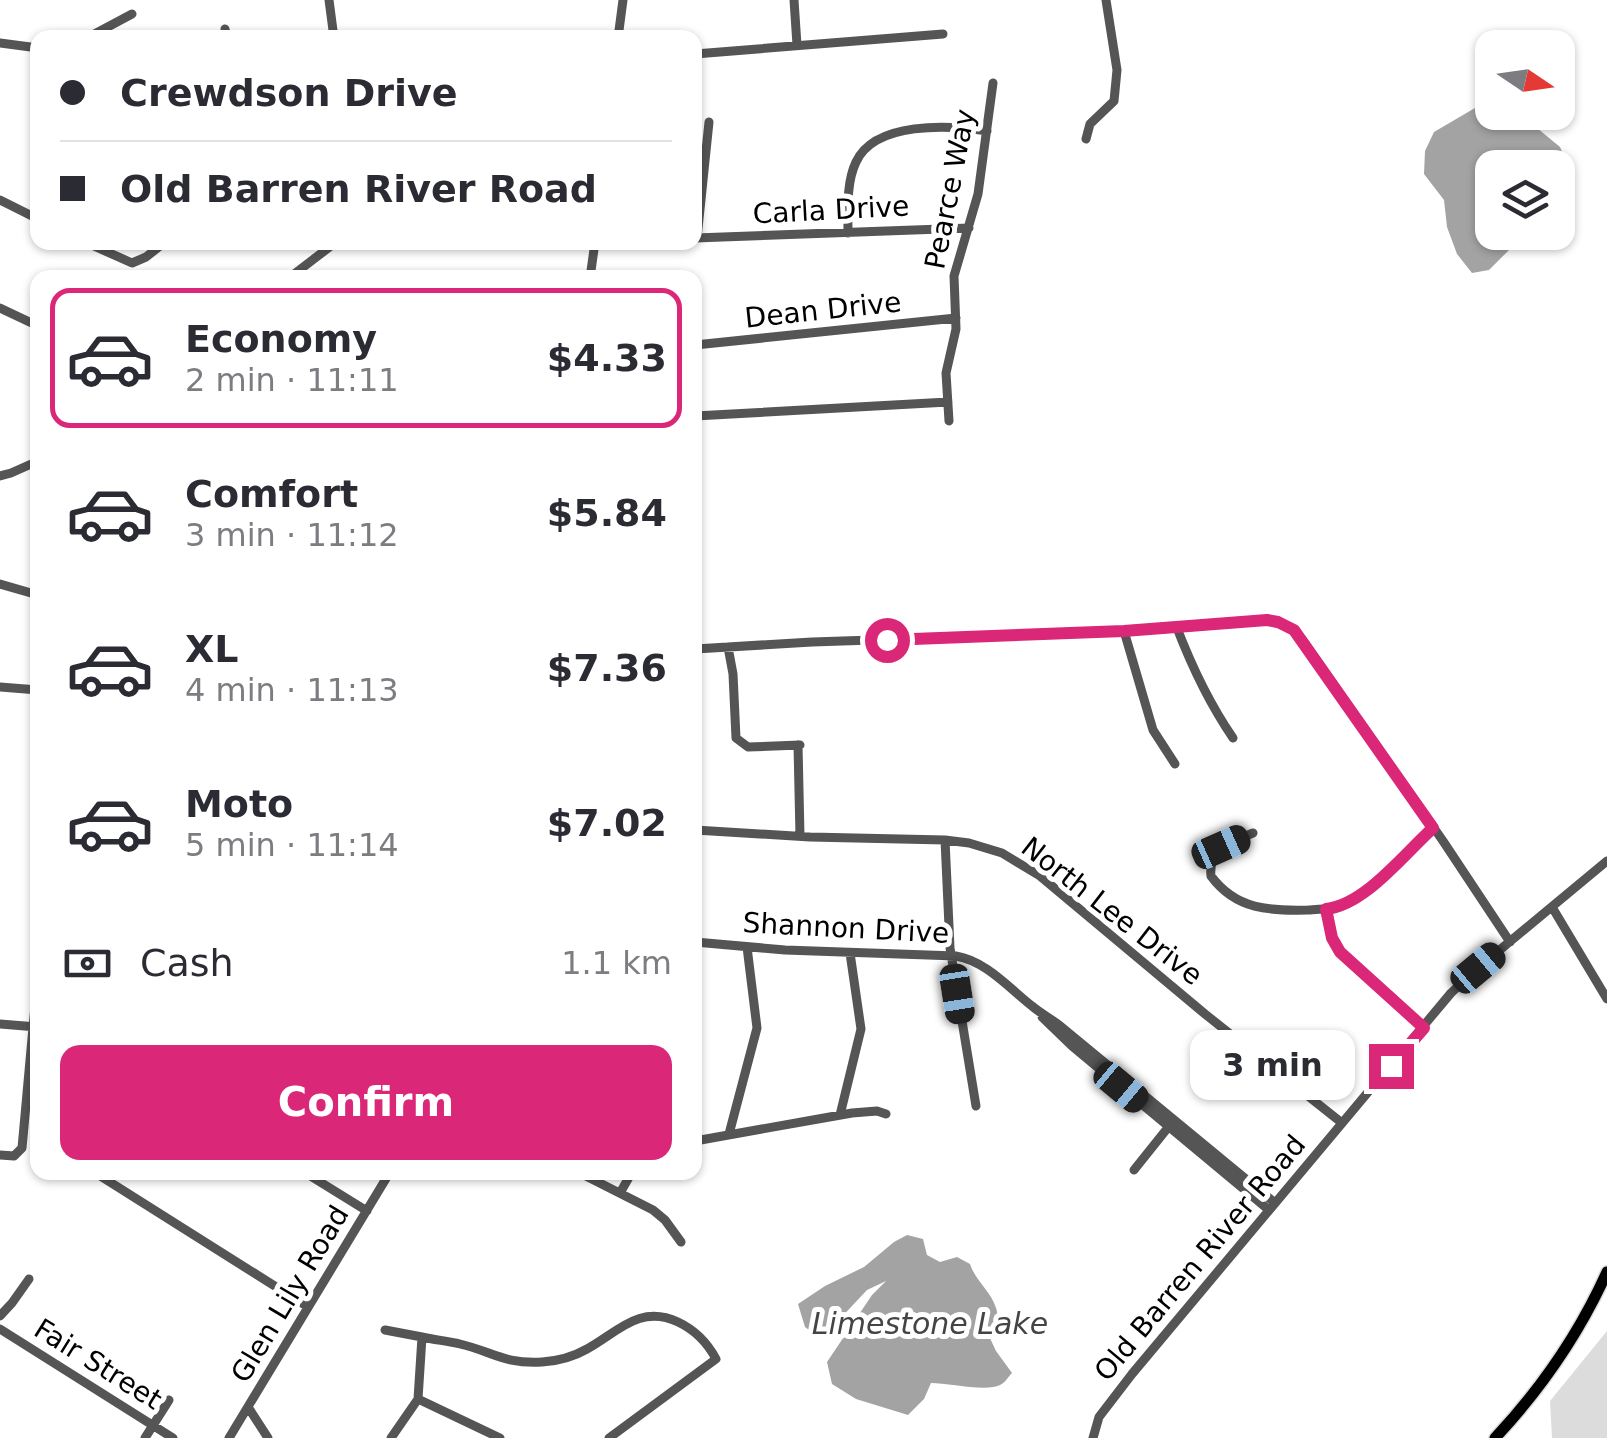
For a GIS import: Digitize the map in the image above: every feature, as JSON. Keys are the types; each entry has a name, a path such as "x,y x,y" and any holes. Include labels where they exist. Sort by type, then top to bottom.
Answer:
{"main road":[{"path":"1495,1438 1558,1361 1607,1272"}],"street":[{"path":"329,0 333,30"},
{"path":"619,30 624,0"},
{"path":"794,0 797,46"},
{"path":"1086,140 1090,124 1114,102 1117,70 1106,0"},
{"path":"102,30 132,14"},
{"path":"702,53 943,34"},
{"path":"0,42 30,49"},
{"name":"Pearce Way","path":"949,421 947,367 956,318 954,276 979,188 993,84"},
{"path":"702,180 708,122"},
{"path":"848,233 852,172 858,158 873,142 922,129 955,127 987,131"},
{"path":"0,200 30,215"},
{"name":"Carla Drive","path":"702,238 969,228"},
{"path":"103,250 132,263 154,250"},
{"path":"299,270 326,250"},
{"path":"0,308 30,322"},
{"name":"Dean Drive","path":"702,344 956,318"},
{"path":"702,416 948,402"},
{"path":"0,476 30,464"},
{"path":"0,584 30,593"},
{"path":"702,648 1278,622 1294,630 1510,942"},
{"path":"1177,628 1212,708 1233,738"},
{"path":"1124,631 1153,730 1175,764"},
{"path":"728,646 734,674 736,738 748,746 799,745 800,836"},
{"path":"0,687 30,689"},
{"path":"1252,833 1221,847 1210,867 1212,880 1246,904 1264,910 1326,909 1360,896 1433,828"},
{"name":"North Lee Drive","path":"702,830 944,840 992,849 1022,863 1342,1123"},
{"path":"944,840 951,956 976,1106"},
{"name":"Old Barren River Road","path":"1092,1438 1099,1417 1112,1399 1451,994 1607,862"},
{"path":"1552,906 1607,999"},
{"path":"1326,909 1332,938 1340,952 1424,1028"},
{"name":"Shannon Drive","path":"702,943 951,956 980,964 1037,1011 1050,1027 1272,1206"},
{"path":"729,1134 757,1028 747,947"},
{"path":"840,1115 860,1029 850,953"},
{"path":"0,1024 30,1026"},
{"path":"0,1155 14,1156 21,1151 30,1082"},
{"path":"702,1140 840,1115 876,1111 886,1114"},
{"path":"1134,1170 1172,1123"},
{"path":"25,1128 30,1131"},
{"path":"107,1180 308,1307"},
{"path":"317,1180 366,1211"},
{"name":"Glen Lily Road","path":"229,1438 385,1180"},
{"path":"594,1180 659,1215 682,1242"},
{"path":"620,1193 627,1180"},
{"path":"0,1316 28,1278"},
{"path":"385,1330 462,1344 502,1360 522,1363 559,1361 588,1349 636,1319 666,1317 690,1327 716,1359 609,1438"},
{"name":"Fair Street","path":"0,1329 173,1438"},
{"path":"390,1438 417,1399 422,1337"},
{"path":"417,1399 500,1438"},
{"path":"145,1438 169,1400"},
{"path":"248,1407 268,1438"}],"shaded area":[{"path":"1607,1331 1607,1438 1552,1438 1550,1401"}],"water":[{"path":"1475,108 1475,130 1540,130 1561,150 1475,150 1475,250 1509,250 1489,270 1472,273 1457,254 1447,227 1444,200 1424,174 1425,151 1434,132"},
{"name":"Limestone Lake","path":"907,1235 923,1239 927,1255 940,1262 957,1257 970,1264 994,1302 998,1325 989,1336 1012,1373 994,1387 931,1383 924,1399 908,1415 856,1399 832,1384 827,1362 872,1295 886,1281 867,1290 821,1339 805,1327 798,1304 864,1267"}],"route":[{"path":"887,640 1124,631 1267,620 1294,630 1433,828 1360,896 1326,909 1332,938 1340,952 1424,1028 1391,1066"}]}
